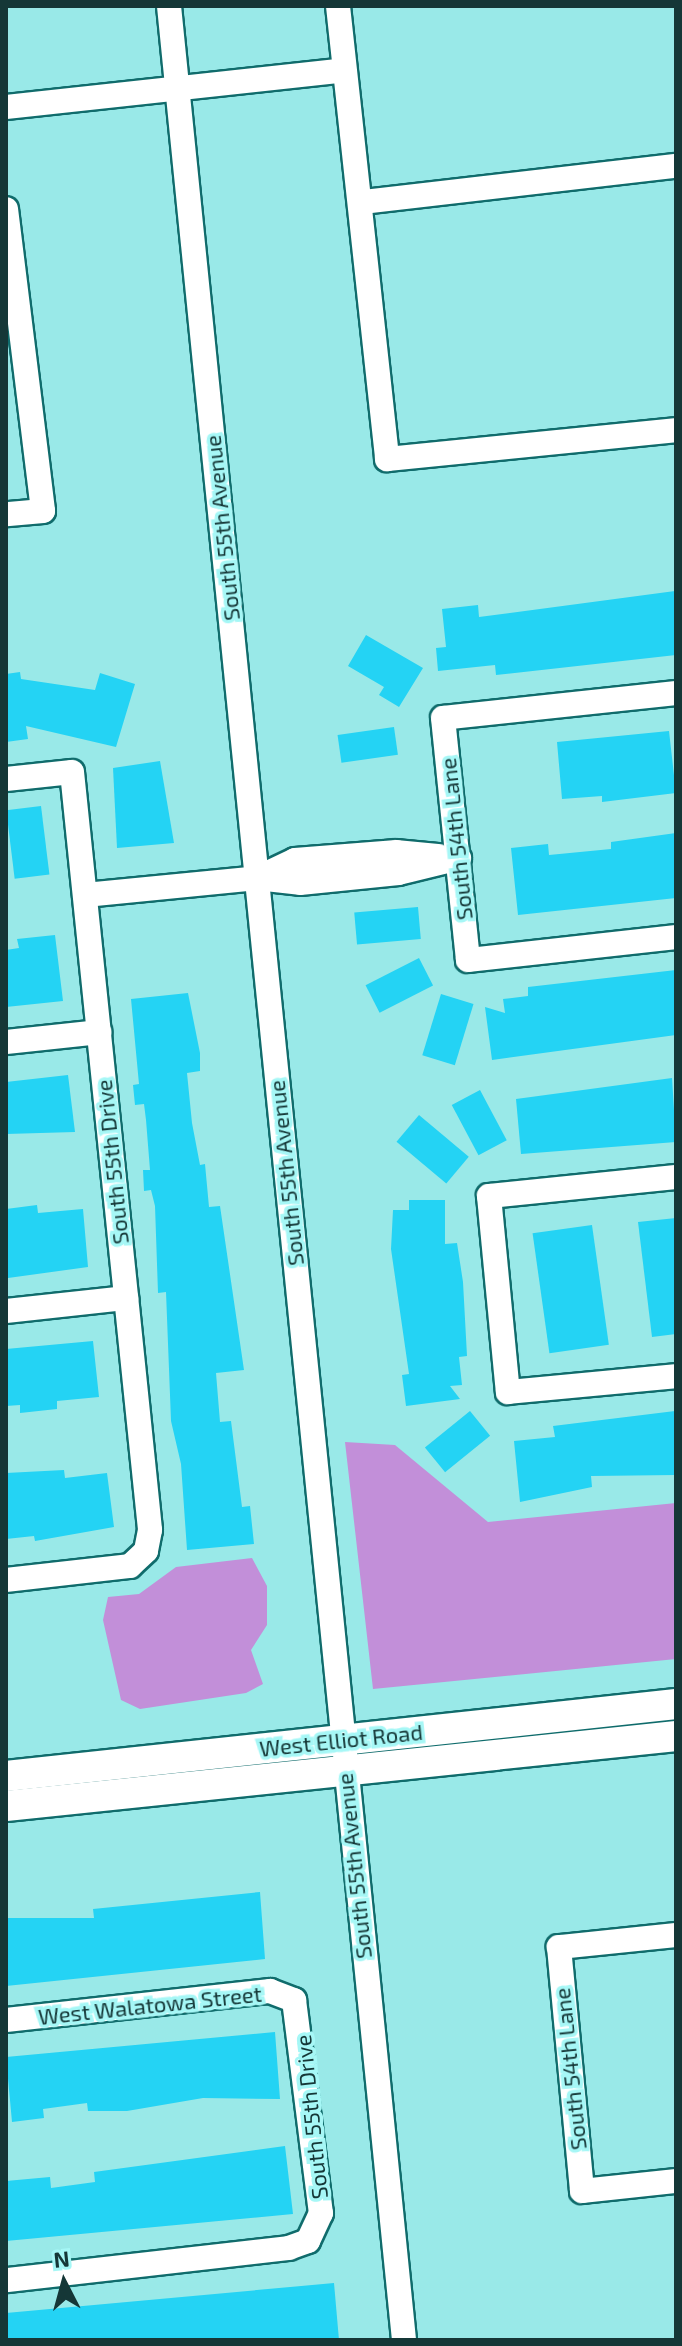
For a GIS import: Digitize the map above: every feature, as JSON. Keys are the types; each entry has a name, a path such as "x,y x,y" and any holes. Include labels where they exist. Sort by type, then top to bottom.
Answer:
{"main road":[{"name":"West Elliot Road","path":"6,1776 676,1704"},
{"name":"West Elliot Road","path":"6,1806 676,1736"}],"street":[{"name":"South 55th Avenue","path":"169,6 343,1770 404,2340"},
{"path":"338,6 363,202 387,459 676,430"},
{"path":"6,107 344,70"},
{"path":"363,202 676,166"},
{"path":"6,209 10,276 43,511 6,514"},
{"name":"South 54th Lane","path":"676,693 443,718 468,960 676,937"},
{"name":"South 55th Drive","path":"6,779 72,772 150,1530 146,1551 130,1566 6,1580"},
{"path":"85,895 257,878 295,860 397,852 459,858"},
{"path":"6,1042 99,1032"},
{"path":"676,1177 489,1196 508,1392 676,1376"},
{"path":"6,1311 126,1298"},
{"name":"South 54th Lane","path":"676,1935 559,1947 582,2191 676,2181"},
{"name":"West Walatowa Street","path":"6,2020 270,1991 294,2000"},
{"name":"South 55th Drive","path":"6,2280 289,2248 314,2233 321,2213 294,2000"}],"shaded area":[{"path":"345,1442 395,1445 488,1522 676,1503 676,1659 373,1689"},
{"path":"252,1558 267,1586 267,1625 251,1650 263,1684 246,1693 140,1709 121,1700 103,1620 108,1597 139,1594 176,1567"}],"building":[{"path":"675,591 676,655 496,675 495,665 438,671 436,648 446,647 442,609 478,605 479,617"},
{"path":"366,635 423,668 399,707 379,695 384,687 348,666"},
{"path":"20,672 21,679 95,690 100,673 135,684 116,747 26,726 28,739 6,742 6,674"},
{"path":"394,727 398,755 341,763 338,735"},
{"path":"669,731 676,793 602,802 602,796 562,799 557,742"},
{"path":"160,761 174,843 117,848 113,768"},
{"path":"41,806 49,874 15,879 6,810"},
{"path":"676,833 676,898 518,915 511,848 548,844 549,855 611,849 611,842"},
{"path":"418,907 421,939 357,944 354,913"},
{"path":"55,935 63,1001 6,1007 6,950 19,948 17,939"},
{"path":"419,958 433,986 380,1013 366,985"},
{"path":"676,970 676,1035 492,1060 485,1007 505,1013 503,999 528,996 528,987"},
{"path":"188,993 200,1053 200,1071 187,1073 192,1123 200,1165 205,1164 209,1207 220,1206 244,1370 216,1373 220,1422 231,1421 242,1507 250,1506 254,1544 187,1550 181,1464 171,1421 166,1292 158,1293 155,1206 151,1190 144,1191 143,1170 150,1170 146,1120 144,1104 135,1105 133,1085 139,1084 131,999"},
{"path":"441,994 474,1004 455,1065 422,1055"},
{"path":"68,1075 75,1132 6,1134 6,1082"},
{"path":"672,1078 676,1142 521,1154 516,1099"},
{"path":"480,1090 507,1140 479,1155 452,1105"},
{"path":"419,1115 469,1157 446,1184 397,1142"},
{"path":"409,1200 445,1200 445,1244 457,1243 463,1282 467,1356 459,1357 462,1385 450,1386 460,1399 406,1406 402,1375 409,1374 391,1249 393,1210 409,1210"},
{"path":"37,1205 38,1213 83,1209 88,1267 8,1278 6,1209"},
{"path":"676,1218 676,1334 652,1337 638,1222"},
{"path":"592,1225 609,1345 549,1353 533,1233"},
{"path":"93,1341 99,1397 57,1401 57,1409 20,1413 20,1405 6,1406 6,1349"},
{"path":"470,1411 490,1436 445,1472 425,1448"},
{"path":"675,1411 676,1475 591,1476 592,1487 520,1502 514,1441 555,1437 553,1426"},
{"path":"64,1470 65,1478 107,1473 114,1527 35,1541 34,1536 6,1539 6,1473"},
{"path":"260,1892 265,1959 6,1986 6,1918 94,1918 93,1909"},
{"path":"275,2032 280,2099 203,2098 127,2111 88,2111 87,2103 43,2109 44,2118 12,2122 6,2057"},
{"path":"285,2146 293,2214 6,2241 6,2181 50,2177 51,2188 95,2182 94,2172"},
{"path":"334,2283 339,2340 6,2340 6,2313"}]}
